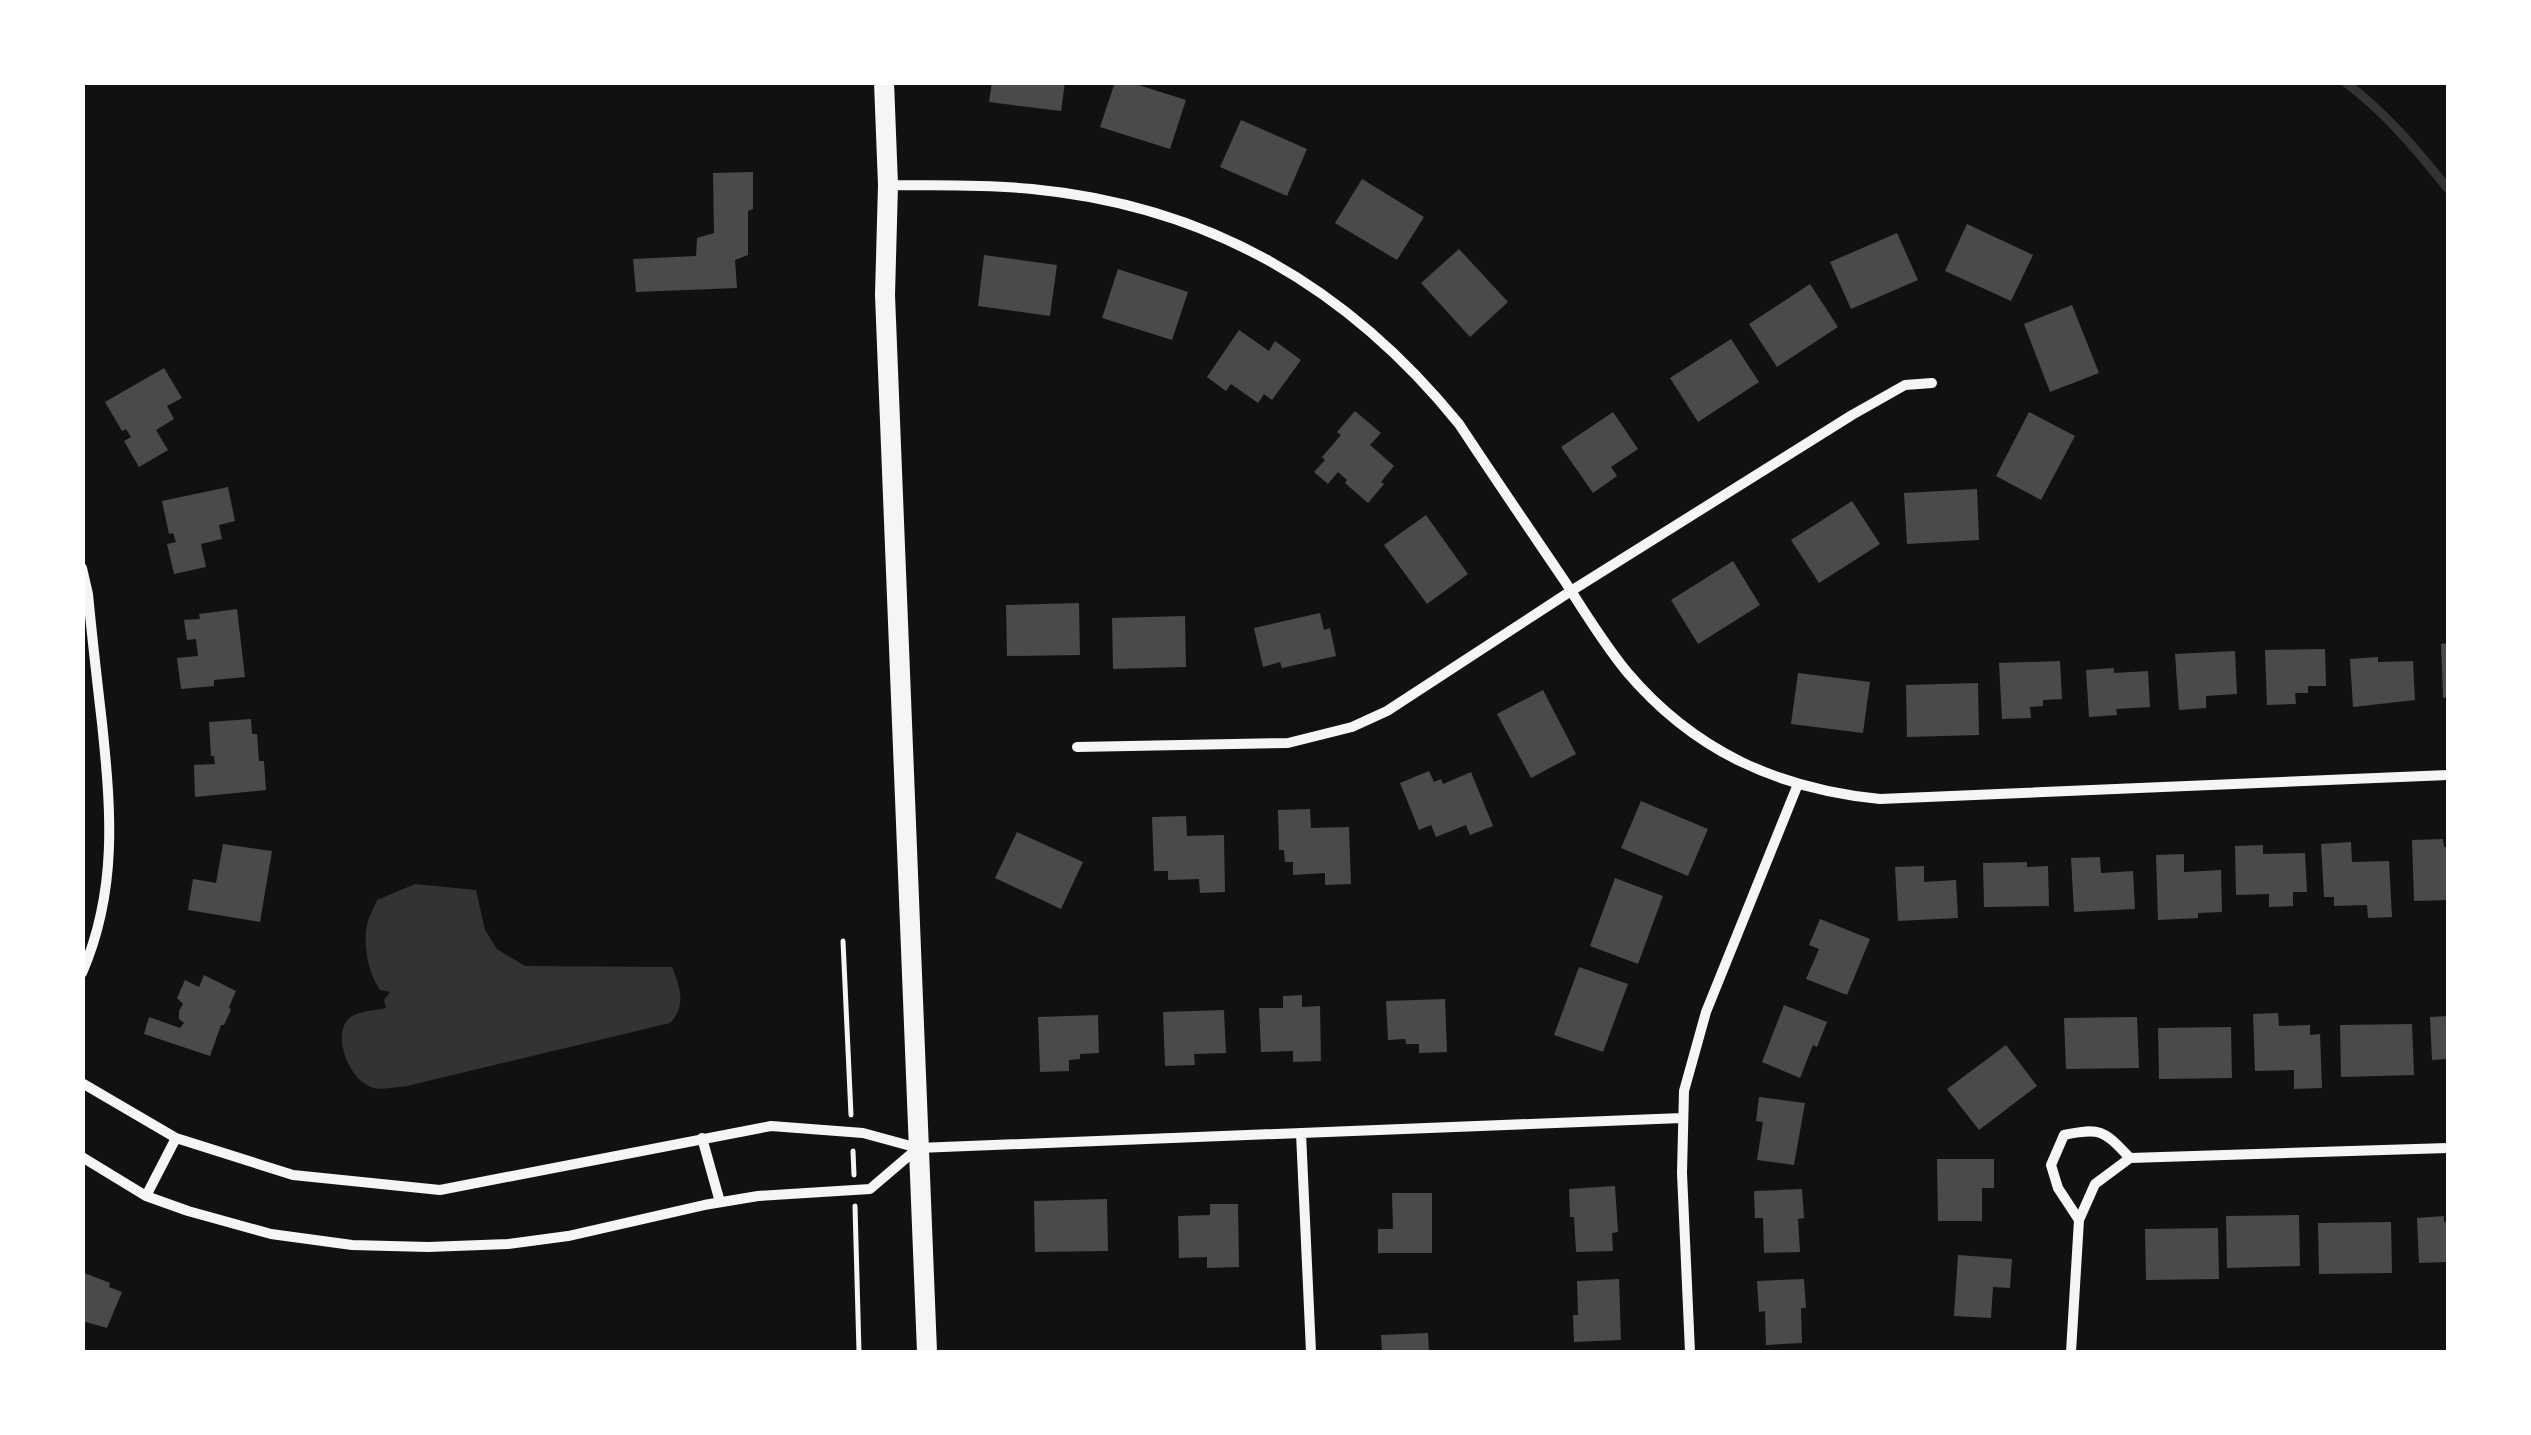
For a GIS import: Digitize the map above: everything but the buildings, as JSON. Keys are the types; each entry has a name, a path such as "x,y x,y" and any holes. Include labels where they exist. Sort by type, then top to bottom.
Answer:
{"main road":[{"path":"884,82 888,185 885,295 927,1352"}],"street":[{"path":"888,185 1004,187 1092,198 1148,211 1249,250 1328,297 1393,351 1459,424 1625,670 1672,717 1726,756 1798,784 1880,799 2448,775"},
{"path":"1076,747 1288,743 1352,727 1387,711 1852,415 1905,385 1932,384"},
{"path":"82,568 110,804 110,864 98,930 82,973"},
{"path":"1690,1352 1682,1174 1684,1091 1706,1012 1798,784"},
{"path":"82,1082 176,1138 293,1175 440,1190 771,1126 863,1133 918,1148 1682,1118"},
{"path":"2080,1220 2058,1188 2051,1165 2064,1135 2090,1130 2110,1137 2130,1158"},
{"path":"1301,1133 1310,1352"},
{"path":"146,1196 176,1138"},
{"path":"702,1138 720,1202"},
{"path":"82,1157 146,1196 271,1234 352,1245 428,1247 508,1244 568,1236 758,1196 870,1189 918,1148"},
{"path":"2071,1352 2080,1220 2095,1184 2130,1158 2448,1148"}],"shaded area":[{"path":"415,884 476,890 485,930 497,949 525,966 672,967 679,989 679,1010 670,1023 407,1086 378,1089 365,1084 349,1066 342,1031 354,1015 386,1008 384,1000 390,992 380,990 372,975 366,950 367,924 377,900"}],"waterway":[{"path":"2345,82 2400,132 2448,189"}]}
